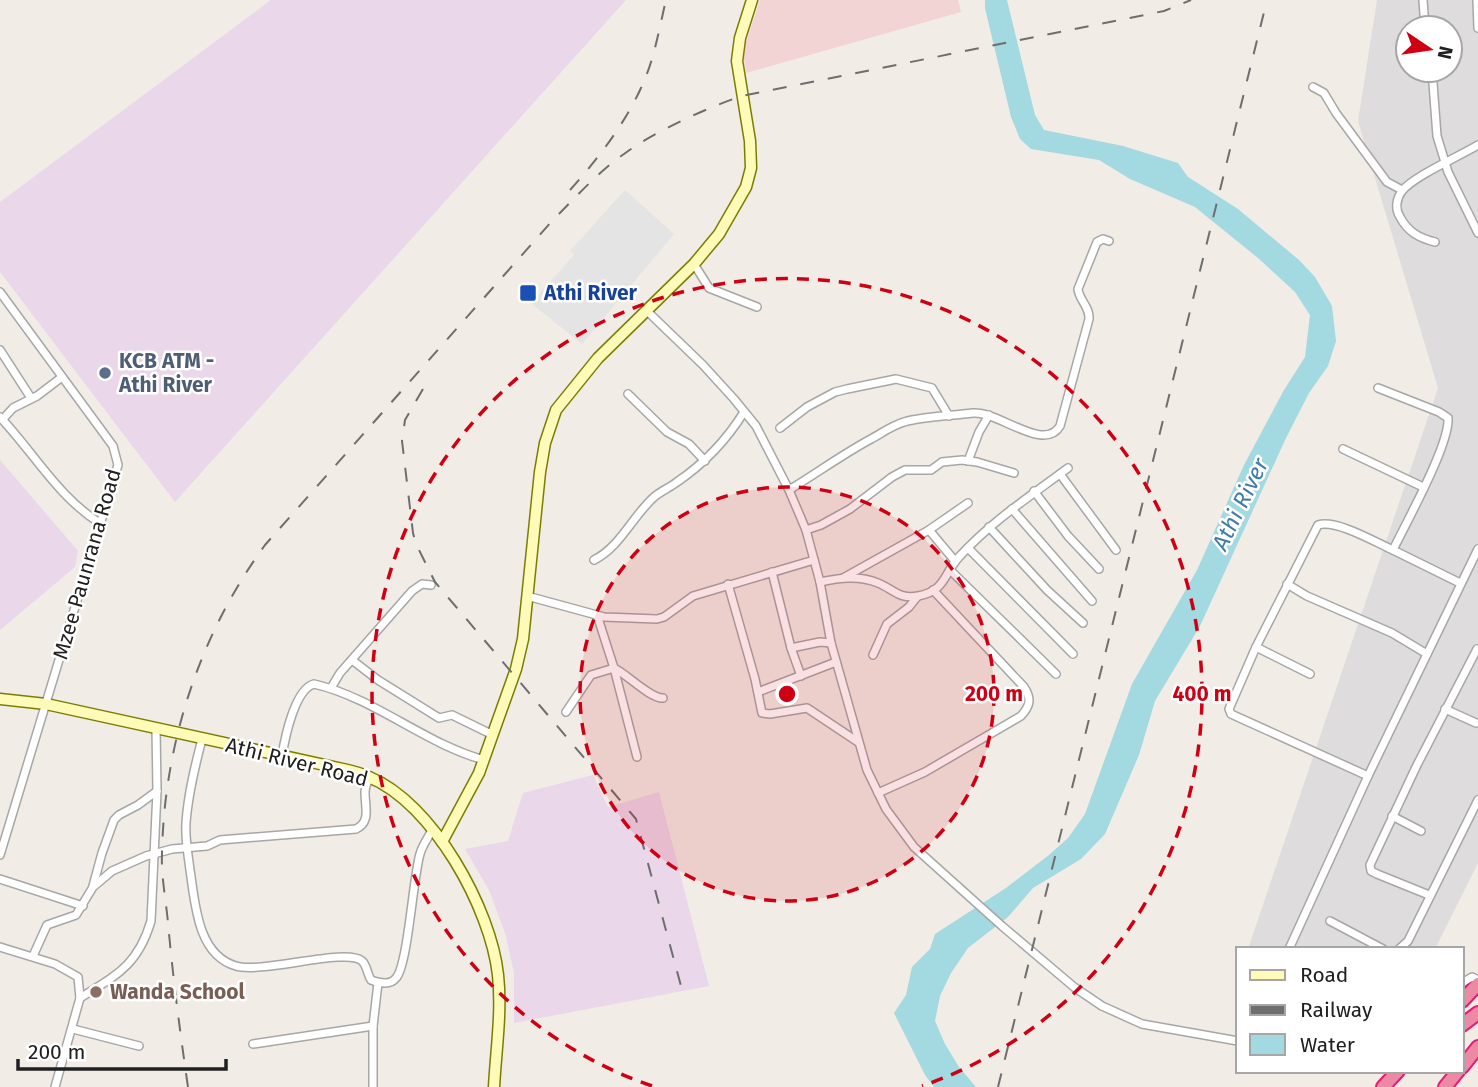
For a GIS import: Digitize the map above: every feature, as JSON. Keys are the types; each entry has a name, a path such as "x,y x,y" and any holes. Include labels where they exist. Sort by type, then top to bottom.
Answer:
{"highway":[{"path":"1464,999 1478,982"},
{"path":"1464,1064 1478,1048"},
{"path":"1445,1087 1456,1073"}],"street":[{"path":"442,842 461,810 484,760 516,668 523,639 540,472 545,443 556,410 598,358 694,264 730,217 750,177 750,141 737,61 740,38 752,0"},
{"path":"1475,1 1478,28"},
{"path":"1433,84 1435,125 1446,163 1478,233"},
{"path":"1313,87 1324,93 1387,182 1402,190"},
{"path":"1435,242 1409,231 1396,205 1402,190 1478,145"},
{"path":"789,490 861,443 891,427 914,420 974,413 989,415 1038,436 1051,436 1057,431 1089,320 1079,289 1097,242 1102,239 1110,241"},
{"path":"694,264 709,288 757,307"},
{"name":"Mzee Paunrana Road","path":"0,292 113,446 118,458 116,475 0,855"},
{"path":"646,310 703,365 756,426 789,490 806,530 820,582 831,643 858,742 878,793 914,847 1074,987 1102,1006 1142,1024 1236,1041"},
{"path":"0,351 31,398"},
{"path":"62,377 1,418 47,475 79,509 101,524"},
{"path":"780,428 807,407 835,392 896,379 932,388 949,416"},
{"path":"1378,388 1448,418 1441,448 1392,550"},
{"path":"628,394 667,432 689,444 705,461"},
{"path":"594,560 606,554 655,496 705,461 726,440 744,412"},
{"path":"968,461 989,415"},
{"path":"1343,449 1423,487"},
{"path":"806,530 850,509 900,472 931,470 945,461 968,461 1014,472"},
{"path":"820,582 843,578 865,579 877,582 899,596 917,597 933,590 944,581 955,561 989,527 1068,468"},
{"path":"1059,474 1116,550"},
{"path":"1034,491 1068,536 1099,569"},
{"path":"843,578 929,530 968,503"},
{"path":"1012,509 1092,601"},
{"path":"1368,776 1231,715 1229,709 1256,647 1316,528 1322,523 1342,527 1460,583"},
{"path":"989,527 1047,590 1083,623"},
{"path":"929,530 955,561"},
{"path":"968,548 1073,654"},
{"path":"1290,947 1368,776 1478,549"},
{"path":"527,596 597,615 630,619 661,618 693,596 814,560"},
{"path":"950,570 1056,674"},
{"path":"772,572 791,648 801,676"},
{"path":"331,688 412,591 422,584 431,585"},
{"path":"728,584 762,713 807,708 858,742"},
{"path":"1287,584 1307,596 1383,629 1427,654"},
{"path":"878,793 907,782 985,737 1021,716 1029,705 1029,695 1024,687 933,590"},
{"path":"873,655 887,624 917,597"},
{"path":"597,615 637,757"},
{"path":"791,648 820,642 831,643"},
{"path":"1256,647 1310,674"},
{"path":"1429,895 1369,869 1392,816 1478,648"},
{"path":"352,660 378,680 439,718 452,715 493,735"},
{"path":"758,692 836,662"},
{"path":"566,712 590,675 614,668 650,694 663,698"},
{"path":"282,756 285,737 301,693 314,684 363,701 441,744 484,760"},
{"name":"Athi River Road","path":"0,699 46,704 370,777 396,794 442,842 474,894 494,949 499,987 494,1087"},
{"path":"1445,709 1476,723"},
{"path":"80,998 128,966 146,938 151,921 157,791 156,728"},
{"path":"202,739 190,790 186,823 187,847 200,926 211,946 225,961 237,967 358,958 365,964 371,980 378,983 389,982 399,974 419,856 432,830"},
{"path":"93,887 112,871 153,854 207,846 220,840 356,829 362,826 366,818 365,793 370,777"},
{"path":"33,956 47,925 76,915 83,906 93,887 114,820 157,791"},
{"path":"1401,947 1408,941 1478,800"},
{"path":"1392,816 1421,831"},
{"path":"0,879 83,906"},
{"path":"1329,921 1379,947"},
{"path":"0,947 33,956 75,974 80,985 73,1028 55,1087"},
{"path":"1464,983 1472,977 1478,982"},
{"path":"373,1087 373,1026 378,983"},
{"path":"253,1044 373,1026"},
{"path":"73,1028 139,1046"}],"shaded area":[{"path":"271,0 626,0 175,502 0,272 0,202"},
{"path":"760,0 958,0 961,12 746,73 743,51"},
{"path":"1377,0 1478,0 1478,863 1436,947 1249,947 1438,388 1358,121"},
{"path":"625,190 674,234 582,344 531,303 574,255 570,251"},
{"path":"0,460 78,551 75,567 0,630"},
{"path":"593,775 608,807 659,792 709,986 514,1023 514,973 506,936 489,890 465,849 508,841 523,793"}],"water":[{"path":"985,0 1007,0 1035,115 1044,130 1123,146 1178,163 1188,177 1238,209 1299,260 1315,277 1332,306 1336,341 1328,366 1309,393 1286,438 1200,626 1155,701 1139,755 1105,834 1081,859 1033,888 1008,917 968,948 951,973 940,996 935,1021 959,1067 976,1087 934,1087 925,1075 894,1013 906,995 912,967 930,949 935,934 1006,888 1049,855 1068,838 1085,814 1132,684 1197,570 1244,465 1305,357 1310,315 1295,292 1195,207 1130,179 1099,160 1031,149 1020,139 1011,117"}],"railway":[{"path":"570,190 609,142 634,102 656,45 666,0"},
{"path":"188,1087 172,964 162,854 164,813 178,731 204,653 242,579 265,545 552,221 605,169 636,146 681,121 742,96 1164,11 1191,0"},
{"path":"998,1087 1267,0"},
{"path":"423,389 405,420 402,441 416,544 435,582 636,819 681,986"}],"place":[{"name":"Athi River","path":"528,293"},
{"name":"KCB ATM - Athi River","path":"105,373"},
{"name":"Wanda School","path":"96,992"}]}
